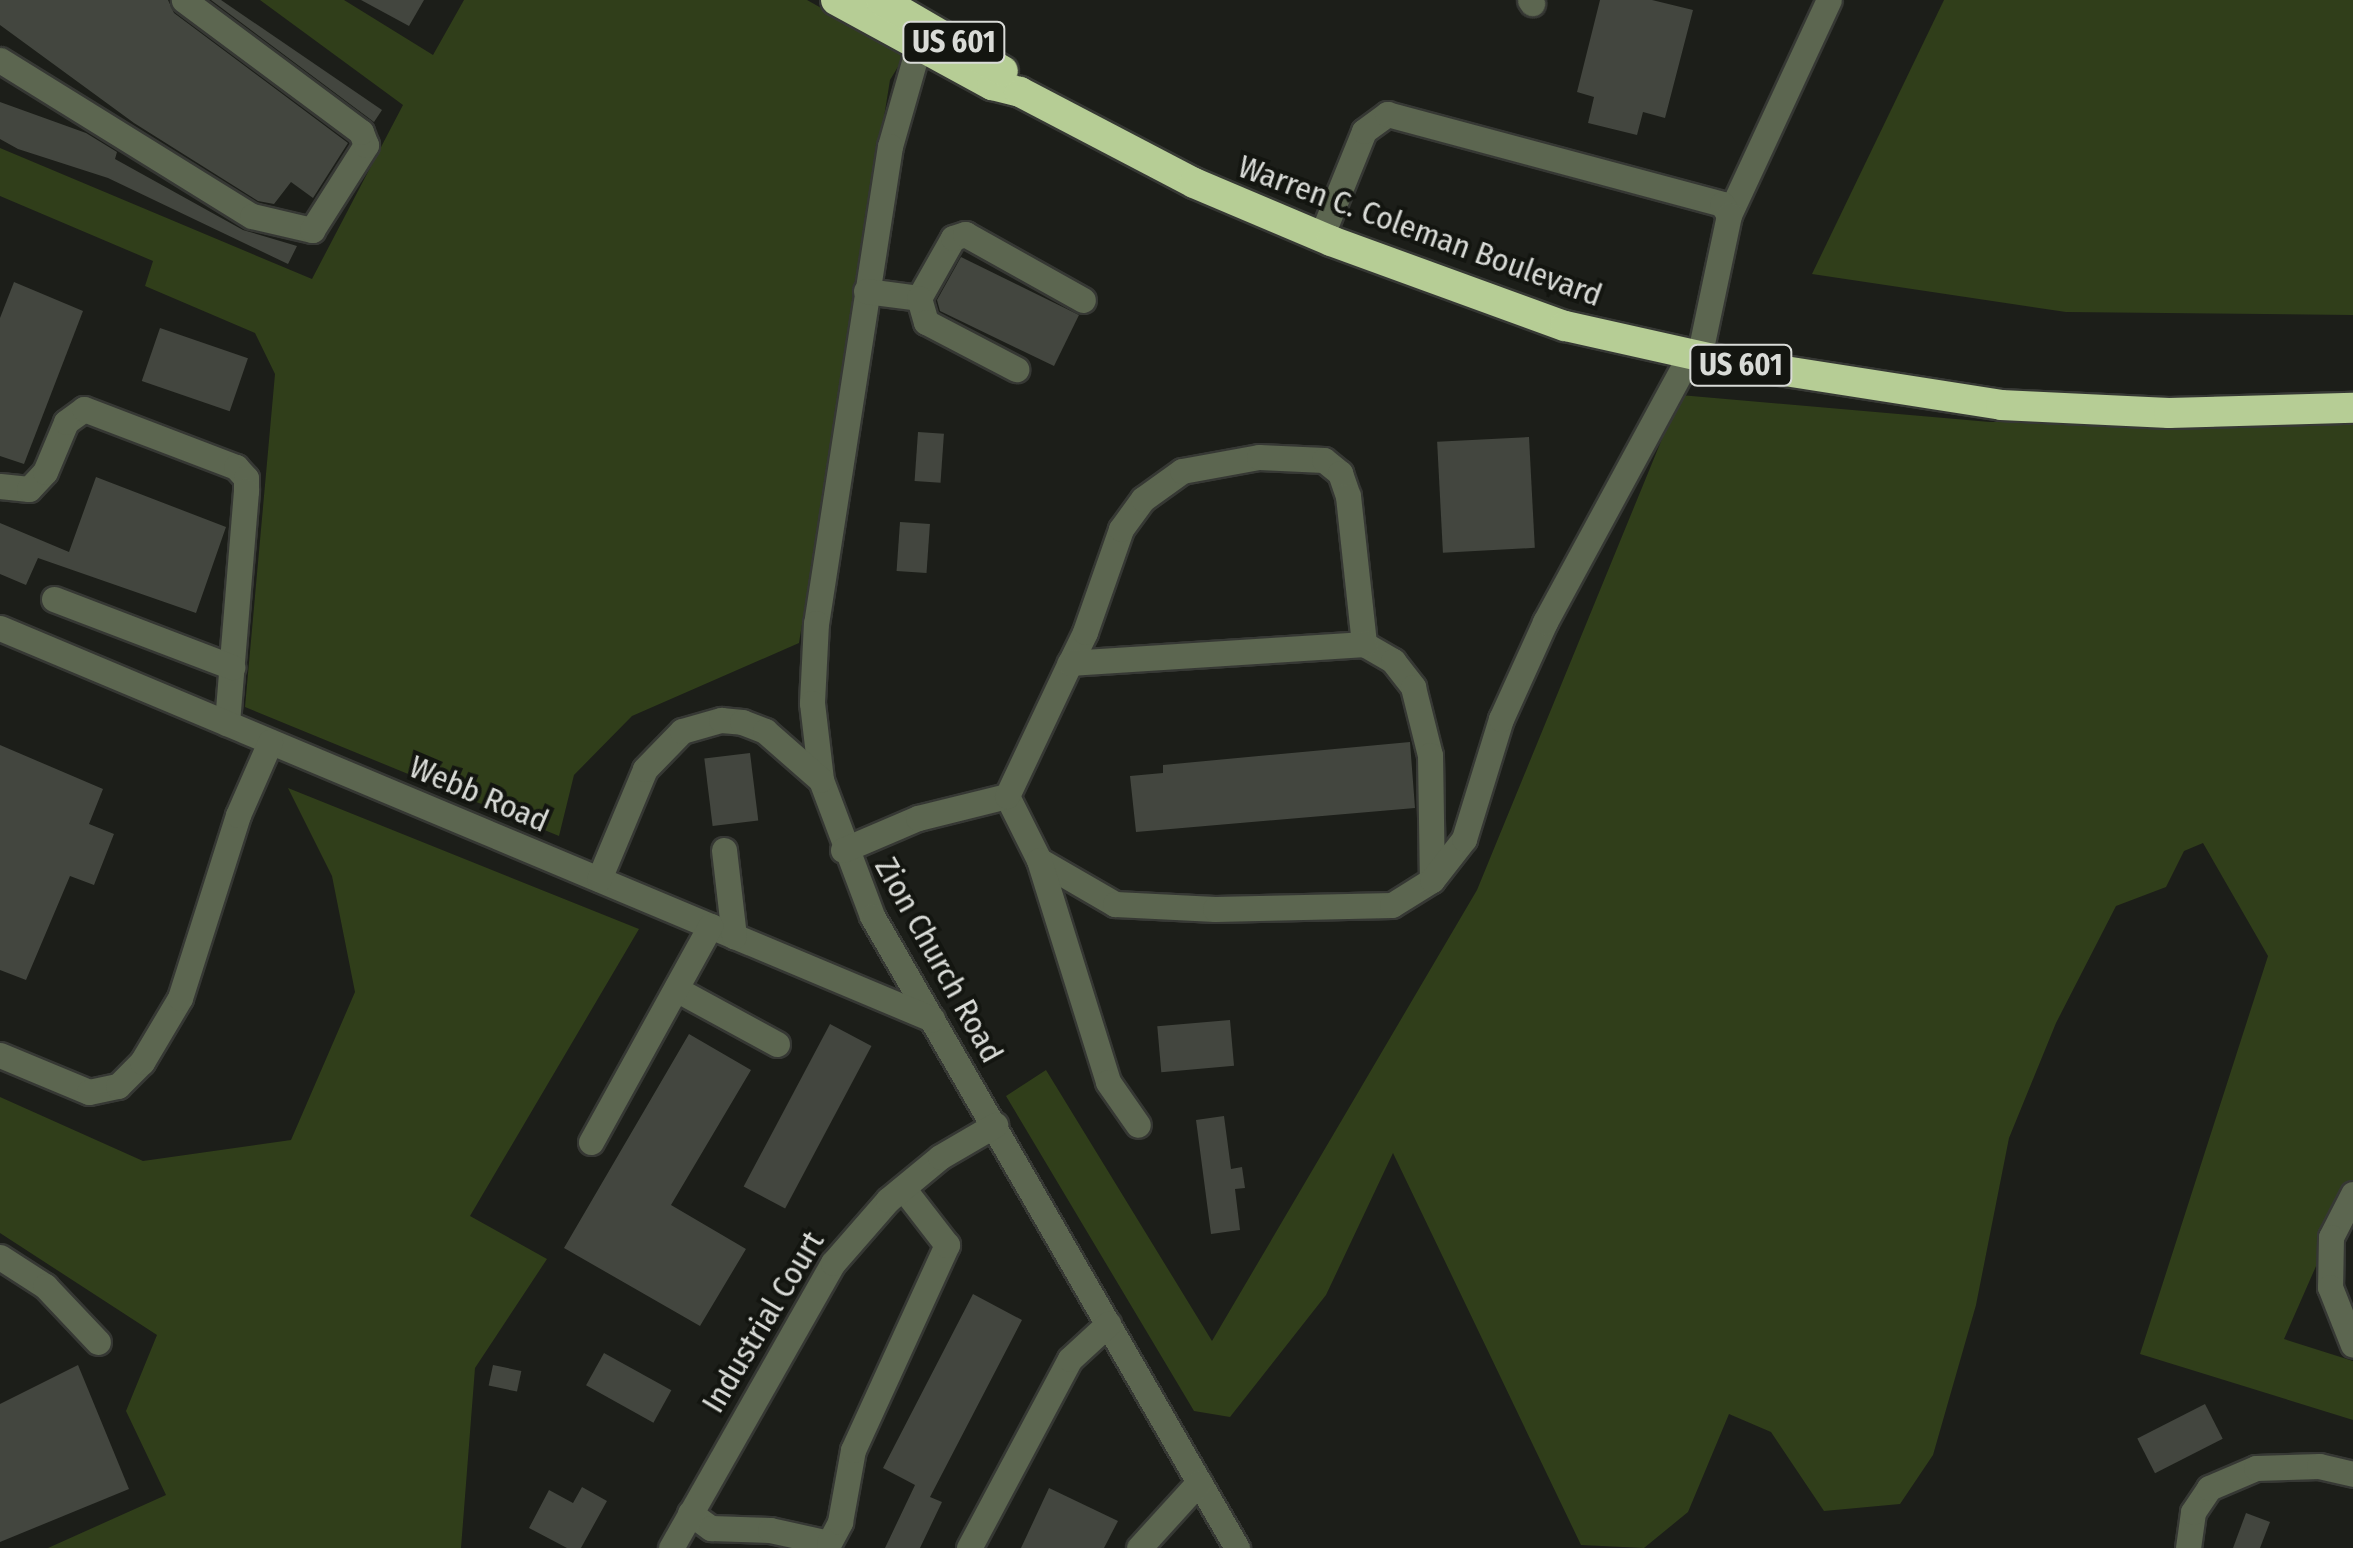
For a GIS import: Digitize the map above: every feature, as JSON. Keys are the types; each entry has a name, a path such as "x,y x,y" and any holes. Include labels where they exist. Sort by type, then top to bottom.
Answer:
{"highway":[{"name":"Warren C. Coleman Boulevard","path":"836,0 918,48 992,85 1020,92 1194,183 1321,237 1550,321 1694,356 2001,405 2169,413 2353,408"},
{"name":"Warren C. Coleman Boulevard","path":"881,0 915,9 1000,68 1020,92"}],"street":[{"path":"0,60 252,216 312,230 366,144 361,132 184,0"},
{"path":"1039,860 1115,904 1198,908 1392,905 1432,880 1464,839 1501,719 1545,622 1694,356 1729,214 1829,0"},
{"name":"Zion Church Road","path":"918,48 890,146 816,623 812,703 821,780 843,850 872,916 1236,1548"},
{"path":"1321,237 1364,131 1387,114 1722,204 1729,214"},
{"path":"1016,368 926,322 920,298 953,238 965,234 1083,300"},
{"path":"866,291 920,298"},
{"path":"0,486 29,489 45,472 66,422 84,409 236,467 246,478 246,491 227,724"},
{"path":"1007,796 1070,663 1121,529 1143,499 1182,471 1259,457 1324,460 1340,472 1348,496 1364,644"},
{"path":"54,599 232,667"},
{"name":"Webb Road","path":"0,628 932,1019"},
{"path":"1070,663 1364,644 1393,661 1413,687 1430,754 1432,880"},
{"path":"599,880 645,769 682,731 721,720 742,722 764,731 821,780"},
{"path":"0,1056 90,1092 118,1086 142,1062 180,998 238,815 270,742"},
{"path":"843,850 918,818 1007,796"},
{"path":"1007,796 1039,860 1108,1082 1138,1125"},
{"path":"591,1142 676,989 722,931 724,850"},
{"path":"676,989 777,1044"},
{"name":"Industrial Court","path":"671,1548 833,1263 903,1188 995,1125"},
{"path":"690,1513 711,1528 770,1530 829,1543 840,1522 853,1450 948,1245 903,1188"},
{"path":"2353,1194 2338,1211 2331,1237 2330,1287 2353,1346"},
{"path":"0,1257 46,1286 98,1342"},
{"path":"969,1548 1070,1359 1108,1324"},
{"path":"2188,1548 2194,1512 2210,1488 2256,1468 2318,1466 2353,1474"},
{"path":"1138,1548 1199,1482"}],"green space":[{"path":"260,0 344,0 433,55 464,0 807,0 905,55 890,80 799,643 632,716 574,775 559,836 245,707 275,374 255,333 145,286 153,261 0,196 0,148 312,279 403,105"},
{"path":"1944,0 2353,0 2353,315 2066,312 1812,274"},
{"path":"1680,395 1990,422 2353,423 2353,1182 2284,1339 2353,1361 2353,1420 2140,1354 2268,956 2203,843 2184,851 2166,887 2116,906 2056,1023 2009,1138 1976,1305 1933,1455 1900,1504 1824,1511 1771,1432 1729,1414 1688,1512 1644,1548 1581,1545 1393,1153 1326,1295 1230,1417 1194,1411 1006,1096 1046,1070 1212,1341 1477,890"},
{"path":"288,788 639,929 470,1216 547,1259 475,1368 461,1548 48,1548 166,1495 126,1411 157,1335 0,1233 0,1097 143,1161 291,1140 355,992 332,876"}],"building":[{"path":"0,0 168,0 174,13 348,143 313,198 291,182 274,204 258,201 134,123 0,25"},
{"path":"211,0 221,0 382,110 374,122"},
{"path":"361,0 424,0 409,26"},
{"path":"1600,0 1652,0 1693,10 1665,118 1643,112 1637,135 1588,123 1594,97 1577,92"},
{"path":"0,102 86,133 117,152 115,159 243,230 297,246 288,264 108,178 18,149 0,139"},
{"path":"961,257 1079,315 1054,366 940,311 937,300"},
{"path":"14,282 83,311 24,464 0,456 0,318"},
{"path":"160,328 248,358 230,411 142,381"},
{"path":"918,432 944,434 941,483 915,481"},
{"path":"1529,437 1535,548 1443,553 1437,442"},
{"path":"96,477 226,527 196,613 38,558 26,585 0,574 0,523 69,552"},
{"path":"900,522 930,524 927,573 897,571"},
{"path":"1410,742 1415,808 1136,832 1130,776 1163,773 1163,765"},
{"path":"0,745 103,789 89,824 114,834 94,885 70,876 26,980 0,970"},
{"path":"750,753 758,820 713,826 704,759"},
{"path":"1230,1020 1234,1066 1161,1072 1157,1026"},
{"path":"830,1024 871,1046 785,1209 744,1186"},
{"path":"689,1034 751,1070 671,1205 746,1249 700,1326 564,1248"},
{"path":"1224,1116 1231,1169 1242,1167 1245,1188 1235,1189 1240,1230 1211,1234 1196,1120"},
{"path":"973,1294 1022,1320 930,1497 942,1502 920,1548 885,1548 915,1485 883,1468"},
{"path":"604,1353 671,1390 653,1423 586,1385"},
{"path":"78,1365 129,1489 0,1542 0,1404"},
{"path":"493,1365 521,1371 517,1392 489,1386"},
{"path":"2205,1404 2223,1439 2155,1473 2137,1439"},
{"path":"582,1487 607,1501 581,1548 567,1548 529,1528 549,1490 573,1503"},
{"path":"1049,1488 1118,1521 1104,1548 1021,1548"},
{"path":"2246,1513 2270,1522 2260,1548 2233,1548"}]}
